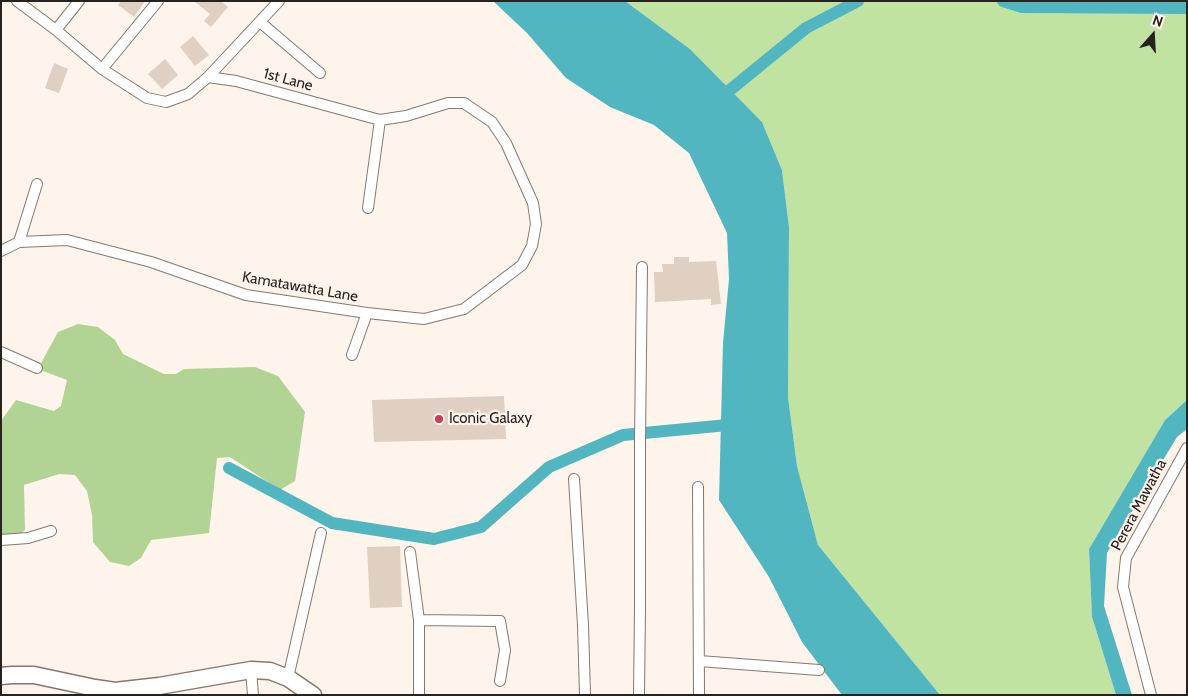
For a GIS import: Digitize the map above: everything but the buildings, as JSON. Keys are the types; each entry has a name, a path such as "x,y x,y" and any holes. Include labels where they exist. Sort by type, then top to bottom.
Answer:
{"main road":[{"path":"1,676 34,675 94,692 160,686 251,670 270,671 288,678 313,695"}],"street":[{"path":"17,1 102,68 147,98 166,102 188,94 208,77 279,1"},
{"path":"56,30 79,1"},
{"path":"102,68 158,1"},
{"path":"260,22 320,73"},
{"name":"1st Lane","path":"208,77 236,81 380,120 406,116 448,102 464,103 492,122 506,142 533,202"},
{"path":"368,208 380,120"},
{"path":"19,242 36,184"},
{"name":"Kamatawatta Lane","path":"1,250 19,242 67,240 151,262 246,295 367,313 424,319 464,308 522,265 532,246 536,224 533,202"},
{"path":"639,695 642,267"},
{"path":"352,355 367,313"},
{"path":"1,352 38,368"},
{"name":"Perera Mawatha","path":"1151,695 1123,587 1126,558 1187,448"},
{"path":"574,479 583,625 585,695"},
{"path":"698,487 699,695"},
{"path":"1,540 28,538 51,531"},
{"path":"288,678 321,533"},
{"path":"410,552 419,620 419,695"},
{"path":"419,620 500,621 505,650 500,681"},
{"path":"699,661 819,670"},
{"path":"251,670 253,695"}],"green space":[{"path":"625,1 1187,1 1187,400 1165,420 1089,549 1092,617 1116,695 940,695 818,545 797,466 788,397 789,227 782,170 762,122 690,49"},
{"path":"78,324 98,327 115,340 123,354 164,374 176,374 184,369 255,367 278,376 305,412 295,481 280,490 230,457 217,458 209,533 151,540 141,558 129,566 110,562 93,542 92,515 87,491 75,475 59,474 24,485 25,530 11,542 1,540 1,421 16,400 54,411 61,406 67,380 43,371 40,365 58,332"}],"water":[{"path":"493,1 625,1 690,49 762,122 782,170 789,227 788,397 797,466 818,545 940,695 842,695 802,642 769,577 719,500 723,343 729,279 727,233 689,153 654,125 610,107 566,78 527,33"},
{"path":"1187,400 1187,429 1177,437 1107,553 1104,606 1132,695 1116,695 1092,617 1089,549 1165,420"}],"waterway":[{"path":"730,90 806,28 858,1"},
{"path":"1003,1 1022,7 1187,8"},
{"path":"229,468 332,523 434,539 481,527 549,467 623,435 738,424"}],"place":[{"name":"Iconic Galaxy","path":"439,419"}]}
